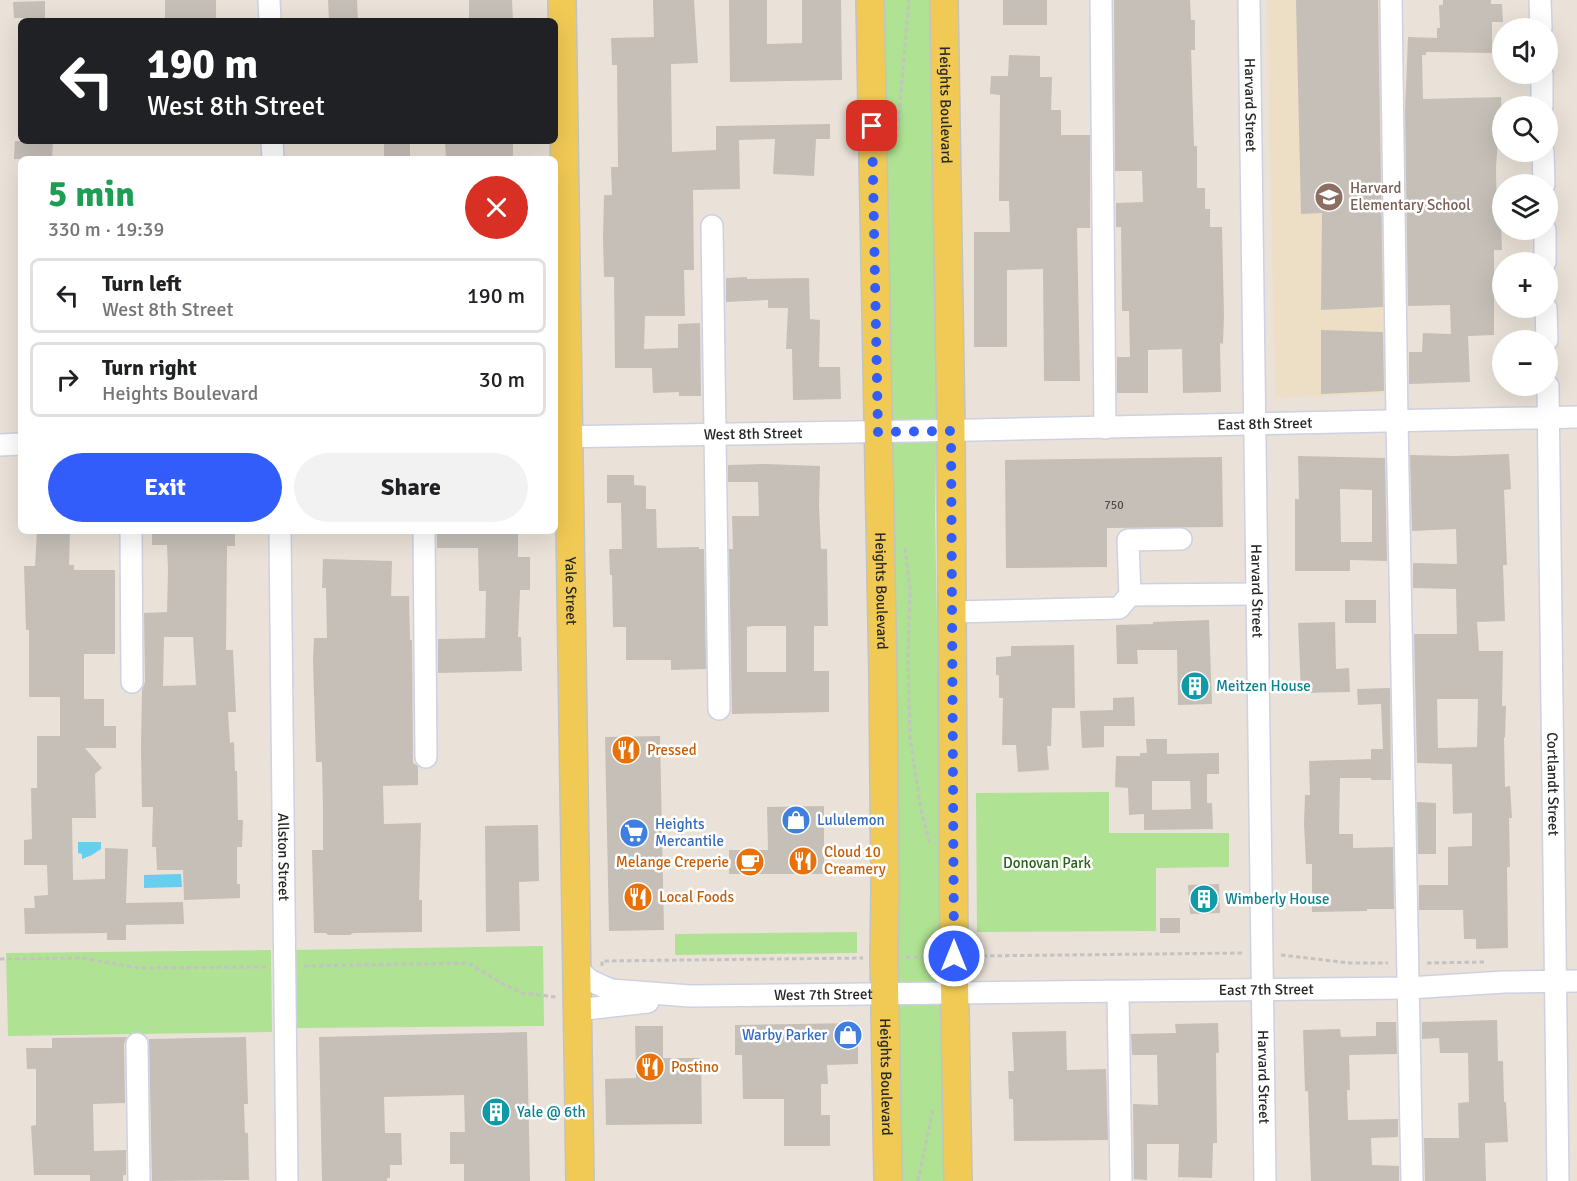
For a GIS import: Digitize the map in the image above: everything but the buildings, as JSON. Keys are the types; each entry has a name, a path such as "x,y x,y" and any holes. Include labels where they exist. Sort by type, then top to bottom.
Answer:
{"main road":[{"name":"Yale Street","path":"561,0 561,437 589,964 568,1004 580,1181"},
{"name":"Heights Boulevard","path":"870,0 883,677 888,1181"},
{"name":"Heights Boulevard","path":"944,0 951,431 958,1181"}],"street":[{"path":"269,0 270,18"},
{"path":"1101,0 1105,428"},
{"name":"Harvard Street","path":"1249,0 1265,1181"},
{"path":"1391,0 1412,1181"},
{"path":"1540,0 1541,18"},
{"path":"712,226 719,709"},
{"name":"Cortlandt Street","path":"1548,396 1558,1181"},
{"name":"East 8th Street","path":"951,431 1577,417"},
{"name":"West 8th Street","path":"561,437 951,431"},
{"path":"0,445 18,444"},
{"path":"131,534 132,682"},
{"name":"Allston Street","path":"279,534 287,1181"},
{"path":"424,534 426,757"},
{"path":"952,612 1119,608 1130,595 1128,540 1182,539"},
{"path":"1130,595 1257,594"},
{"name":"West 7th Street","path":"589,964 589,980 611,990 690,996"},
{"name":"East 7th Street","path":"955,994 1408,988 1505,982 1577,981"},
{"path":"1118,992 1121,1181"},
{"name":"West 7th Street","path":"568,1004 690,996 955,994"},
{"path":"137,1044 139,1181"}],"path":[{"path":"897,144 898,110 909,0"},
{"path":"905,547 910,586 908,657 910,738 921,810 931,848"},
{"path":"969,956 1250,952"},
{"path":"1283,955 1350,963 1391,963"},
{"path":"904,957 934,957 935,966"},
{"path":"0,959 82,958 139,968 275,966"},
{"path":"589,964 867,958"},
{"path":"1424,963 1486,962"},
{"path":"300,966 468,963 522,993 568,1004"},
{"path":"918,1181 933,1108"}],"shaded area":[{"name":"Harvard Elementary School","path":"1267,0 1385,0 1391,393 1275,398"}],"green space":[{"path":"882,0 932,0 939,293 935,514 947,1181 898,1181"},
{"name":"Donovan Park","path":"1109,792 1109,833 1229,833 1229,867 1156,868 1156,931 977,932 976,793"},
{"path":"857,932 857,953 675,955 675,934"},
{"path":"543,946 544,1026 294,1028 291,950"},
{"path":"271,950 272,1032 8,1036 6,953"}],"water":[{"path":"78,842 101,842 101,849 82,859 82,854 78,853"},
{"path":"181,874 182,887 144,888 144,875"}],"place":[{"name":"Harvard Elementary School","path":"1329,197"},
{"name":"Meitzen House","path":"1195,686"},
{"name":"Pressed","path":"626,750"},
{"name":"Lululemon","path":"796,820"},
{"name":"Heights Mercantile","path":"634,833"},
{"name":"Cloud 10 Creamery","path":"803,861"},
{"name":"Melange Creperie","path":"750,862"},
{"name":"Local Foods","path":"638,897"},
{"name":"Wimberly House","path":"1204,899"},
{"name":"Warby Parker","path":"848,1035"},
{"name":"Postino","path":"650,1067"},
{"name":"Yale @ 6th","path":"496,1112"}],"route":[{"path":"872,126 878,432 951,431 954,956"}]}
